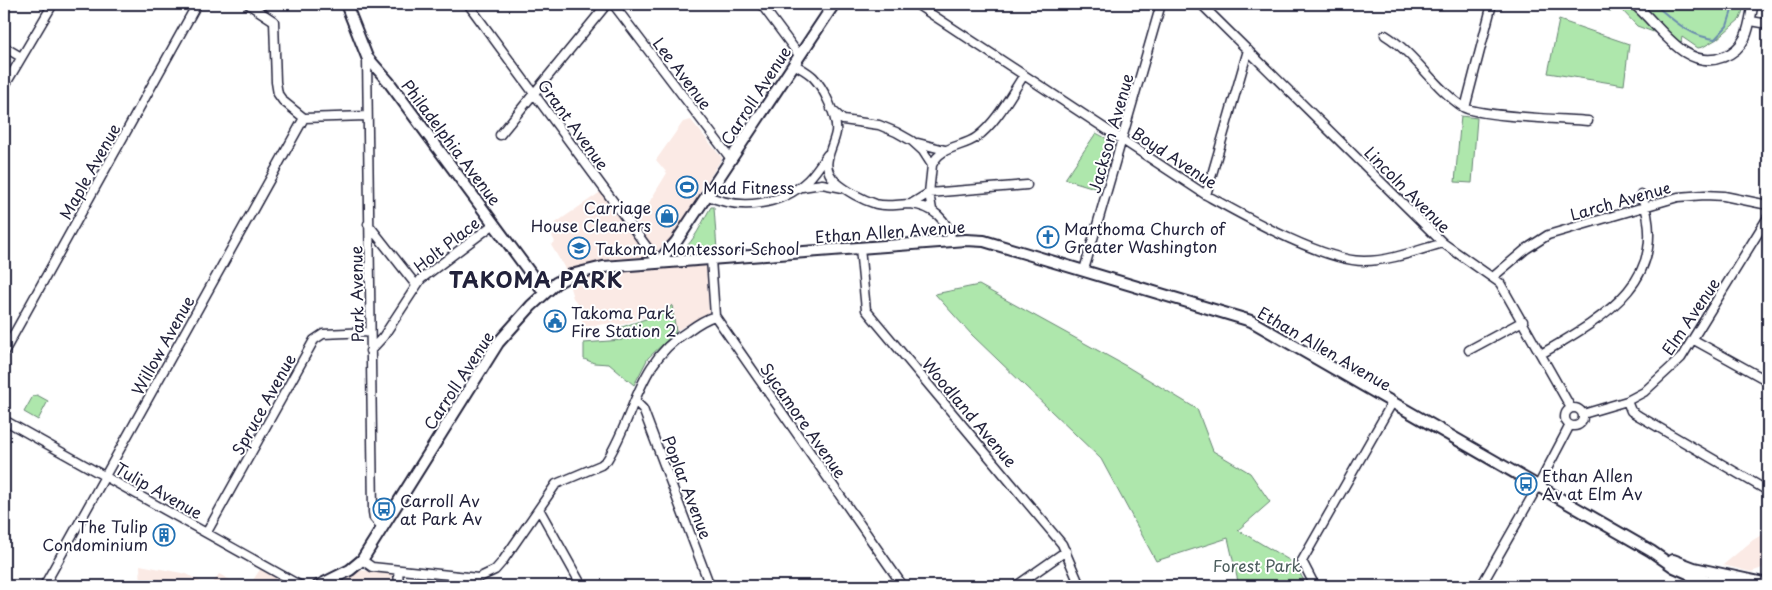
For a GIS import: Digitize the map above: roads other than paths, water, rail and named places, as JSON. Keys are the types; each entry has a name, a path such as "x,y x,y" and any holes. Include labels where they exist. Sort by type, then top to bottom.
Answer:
{"main road":[{"name":"Philadelphia Avenue","path":"346,4 367,57 388,81 545,293"},
{"name":"Carroll Avenue","path":"318,586 350,570 362,560 498,343 545,293 556,283 571,275 598,268 658,262 676,242 834,4"},
{"name":"Ethan Allen Avenue","path":"658,262 952,241 984,241 1084,270 1250,321 1651,551 1691,576 1729,586"},
{"name":"Ethan Allen Avenue","path":"1651,551 1694,568 1768,584"},
{"path":"1691,576 1718,586"}],"street":[{"path":"4,87 52,4"},
{"name":"Maple Avenue","path":"4,352 197,4"},
{"path":"248,4 274,21 278,94 283,101 304,118 366,116"},
{"name":"Grant Avenue","path":"468,4 658,262"},
{"path":"500,135 607,4"},
{"name":"Lee Avenue","path":"613,4 731,159"},
{"path":"761,4 797,60 826,95 836,132"},
{"name":"Boyd Avenue","path":"916,4 1206,195 1250,219 1327,253 1346,259 1382,260 1443,243"},
{"name":"Jackson Avenue","path":"1084,270 1161,4"},
{"name":"Lincoln Avenue","path":"1201,4 1443,243 1500,283 1571,408"},
{"path":"1465,108 1492,4"},
{"path":"1634,4 1682,51 1695,60 1715,61 1732,54 1747,35 1753,4"},
{"path":"1751,21 1768,24"},
{"path":"1385,35 1400,45 1452,98 1465,108 1484,113 1588,121"},
{"path":"4,48 21,57"},
{"path":"1206,195 1248,50"},
{"name":"Park Avenue","path":"367,57 366,116 374,518 382,527"},
{"path":"932,210 929,190 932,165 945,150 976,138 996,117 1024,75"},
{"path":"831,109 843,120 879,125 927,147 945,150"},
{"name":"Willow Avenue","path":"44,586 304,118"},
{"path":"706,195 721,203 735,205 759,204 778,200 809,179 827,155 836,132 844,125 859,123"},
{"path":"912,141 923,151 932,165"},
{"path":"827,155 829,170 834,181 845,189 876,204 911,204 932,210 944,220 950,230 952,241"},
{"path":"798,188 822,184 845,189"},
{"path":"911,204 929,190 1027,185"},
{"path":"1541,354 1604,316 1635,283 1647,257 1649,242 1645,206 1641,194"},
{"name":"Larch Avenue","path":"1493,277 1526,249 1548,235 1678,197 1705,194 1768,205"},
{"name":"Elm Avenue","path":"1583,414 1627,401 1663,376 1681,358 1694,340 1768,217"},
{"path":"368,224 416,285"},
{"name":"Holt Place","path":"370,351 383,336 421,279 494,224"},
{"name":"Woodland Avenue","path":"860,248 866,310 1056,536 1066,551 1080,586"},
{"path":"362,560 372,567 478,578 495,570 556,484 574,474 601,465 606,460 650,366 661,350 674,339 715,316 711,259"},
{"name":"Sycamore Avenue","path":"715,316 903,586"},
{"path":"1469,350 1522,321"},
{"name":"Spruce Avenue","path":"207,532 314,340 323,334 370,332"},
{"path":"1694,340 1767,379"},
{"name":"Poplar Avenue","path":"635,401 643,409 710,586"},
{"path":"1627,401 1631,411 1768,491"},
{"path":"1316,586 1302,561 1392,403"},
{"path":"1571,408 1578,409 1583,414 1583,420 1579,425 1570,425 1566,420 1565,414 1571,408"},
{"name":"Tulip Avenue","path":"4,420 301,586"},
{"path":"1481,586 1538,486 1570,425"},
{"path":"539,508 582,586"},
{"path":"1016,586 1066,551"},
{"path":"398,570 399,586"}],"waterway":[{"path":"1654,4 1689,31 1706,38 1715,39 1727,26 1734,4"}],"place":[{"name":"Mad Fitness","path":"687,187"},
{"name":"Carriage House Cleaners","path":"667,216"},
{"name":"Marthoma Church of Greater Washington","path":"1048,237"},
{"name":"Takoma Montessori School","path":"579,248"},
{"name":"Takoma Park Fire Station 2","path":"555,321"},
{"name":"Ethan Allen Av at Elm Av","path":"1526,484"},
{"name":"Carroll Av at Park Av","path":"384,509"},
{"name":"The Tulip Condominium","path":"164,535"}],"district":[{"name":"TAKOMA PARK","path":"536,279"}],"park label":[{"name":"Forest Park","path":"1257,565"}]}
